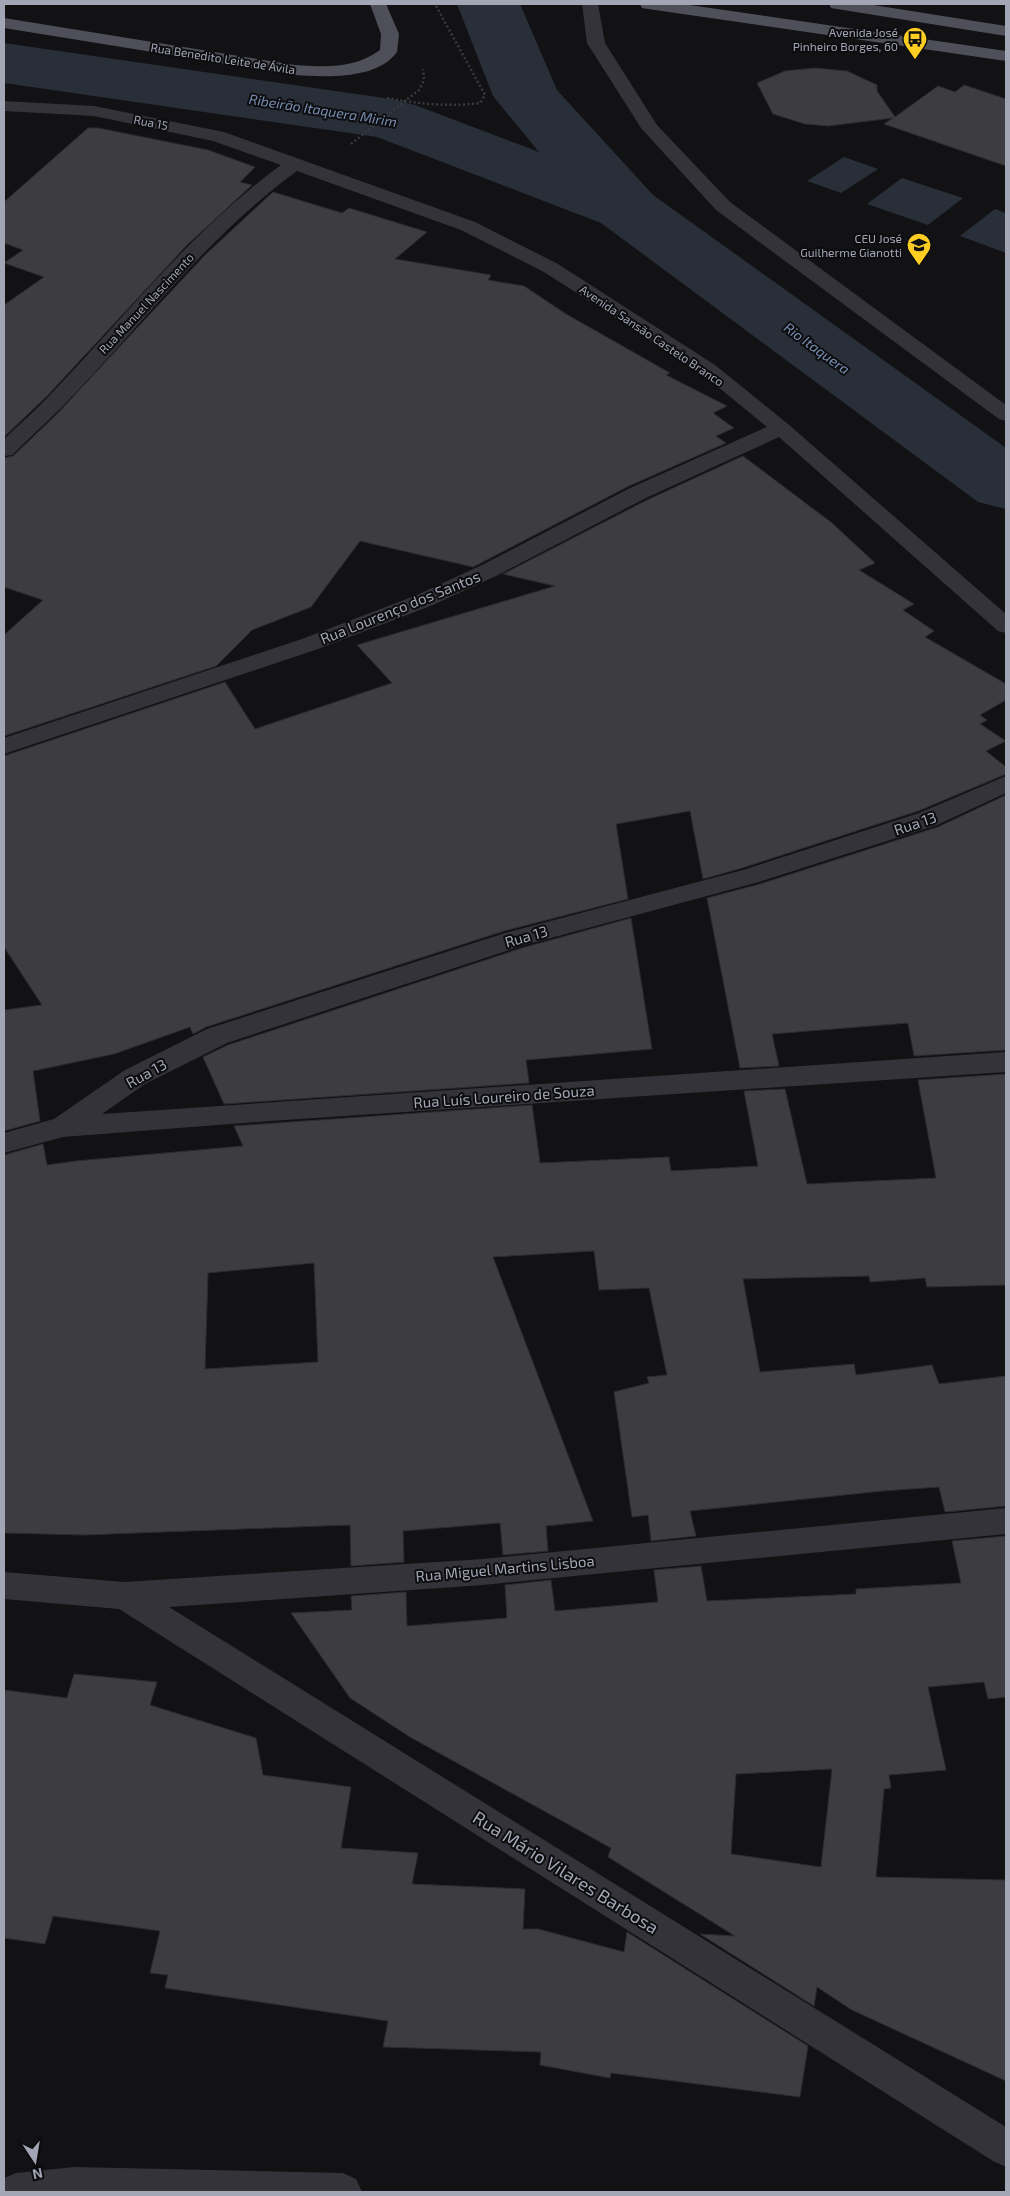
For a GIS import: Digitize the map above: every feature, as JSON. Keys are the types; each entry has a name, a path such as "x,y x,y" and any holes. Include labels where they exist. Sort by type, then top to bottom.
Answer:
{"main road":[{"name":"Rua Benedito Leite de Ávila","path":"4,23 295,70 329,72 355,70 377,62 388,52 390,34 378,4"},
{"path":"648,4 1006,56"},
{"path":"837,4 1006,31"}],"street":[{"path":"590,4 596,42 650,128 722,206 1006,415"},
{"name":"Rua 15","path":"4,106 94,111 218,136 295,163"},
{"name":"Avenida Sansão Castelo Branco","path":"295,163 468,226 551,268 708,369 781,428 1006,626"},
{"name":"Rua Manuel Nascimento","path":"4,450 54,403 198,246 265,185 295,163"},
{"name":"Rua Lourenço dos Santos","path":"4,746 310,644 425,600 490,570 638,493 781,428"},
{"name":"Rua 13","path":"63,1127 135,1077 217,1036 514,939 750,876 928,819 1006,784"},
{"name":"Rua Luís Loureiro de Souza","path":"4,1143 63,1127 270,1111 1006,1062"},
{"name":"Rua Miguel Martins Lisboa","path":"4,1586 125,1596 483,1572 1006,1521"},
{"name":"Rua Mário Vilares Barbosa","path":"125,1596 1006,2148"},
{"path":"16,2192 74,2186 343,2192"}],"path":[{"path":"329,72 336,86 405,102 467,105 480,103 485,95 434,4"},
{"path":"350,145 400,105"}],"shaded area":[{"path":"844,157 878,169 841,193 807,181"},
{"path":"902,178 963,198 928,225 867,204"},
{"path":"995,209 1006,213 1006,253 960,236"}],"building":[{"path":"815,68 847,71 877,85 877,91 895,117 938,86 955,92 964,85 1006,99 1006,166 884,124 893,118 828,126 805,124 773,114 757,83 785,71"},
{"path":"88,128 98,128 208,150 255,167 240,182 252,185 187,245 47,396 4,437 4,305 44,277 4,263 23,250 4,243 4,202"},
{"path":"273,192 342,213 349,208 427,232 395,259 491,275 488,280 524,286 566,314 670,373 666,375 727,406 713,413 734,428 716,436 726,443 629,486 473,567 360,541 311,607 252,630 216,666 4,736 4,635 43,600 4,587 4,458 13,456 56,415 205,255"},
{"path":"743,456 832,523 875,563 859,570 914,604 903,610 934,631 925,637 1006,684 1006,700 980,715 987,720 980,724 1006,741 986,751 1006,767 1006,774 918,811 703,879 690,811 616,824 628,899 504,931 206,1027 193,1034 190,1027 114,1054 33,1071 40,1121 4,1131 4,1010 42,1005 4,947 4,756 225,682 255,729 392,683 357,645 555,586 503,574 647,500"},
{"path":"1006,795 1006,1050 914,1056 908,1023 772,1034 779,1066 740,1068 707,898 760,884 938,827"},
{"path":"631,918 652,1049 526,1060 529,1083 224,1104 203,1057 228,1045 522,948"},
{"path":"1006,1074 1006,1285 927,1287 925,1278 870,1282 869,1276 743,1279 760,1372 854,1364 856,1375 932,1365 939,1384 1006,1376 1006,1506 945,1512 939,1487 883,1491 690,1511 696,1536 651,1541 648,1515 632,1517 614,1392 649,1383 647,1377 667,1375 649,1288 599,1290 594,1251 493,1257 593,1521 546,1526 548,1551 503,1555 500,1523 403,1531 404,1562 351,1566 350,1525 84,1535 4,1533 4,1155 43,1144 47,1165 243,1146 234,1126 532,1105 540,1163 669,1157 671,1171 758,1166 744,1091 785,1089 807,1184 936,1178 918,1080","holes":["314,1263 318,1362 205,1369 208,1273"]},
{"path":"1006,1536 1006,1697 988,1699 984,1682 928,1687 946,1770 889,1775 891,1788 884,1789 876,1877 1006,1880 1006,2081 852,2010 817,1987 814,2006 700,1934 735,1936 608,1857 611,1848 410,1737 350,1698 291,1613 352,1610 351,1596 406,1592 407,1626 507,1618 505,1585 551,1580 555,1611 658,1602 654,1570 701,1566 707,1601 856,1594 856,1589 961,1583 952,1541","holes":["832,1769 821,1867 731,1854 736,1774"]},
{"path":"74,1674 157,1682 150,1705 256,1738 263,1775 351,1787 341,1848 418,1853 412,1884 525,1889 523,1929 538,1929 624,1952 627,1932 808,2046 800,2097 611,2073 610,2078 540,2065 541,2052 383,2047 388,2021 165,1988 168,1975 150,1973 160,1931 53,1916 45,1944 4,1938 4,1690 67,1698"}],"waterway":[{"name":"Rio Itaquera","path":"489,4 526,96 628,210 1006,485"},
{"name":"Ribeirão Itaquera Mirim","path":"4,63 391,119 615,205"}],"place":[{"name":"Avenida José Pinheiro Borges, 60","path":"915,60"},
{"name":"CEU José Guilherme Gianotti","path":"919,266"}]}
